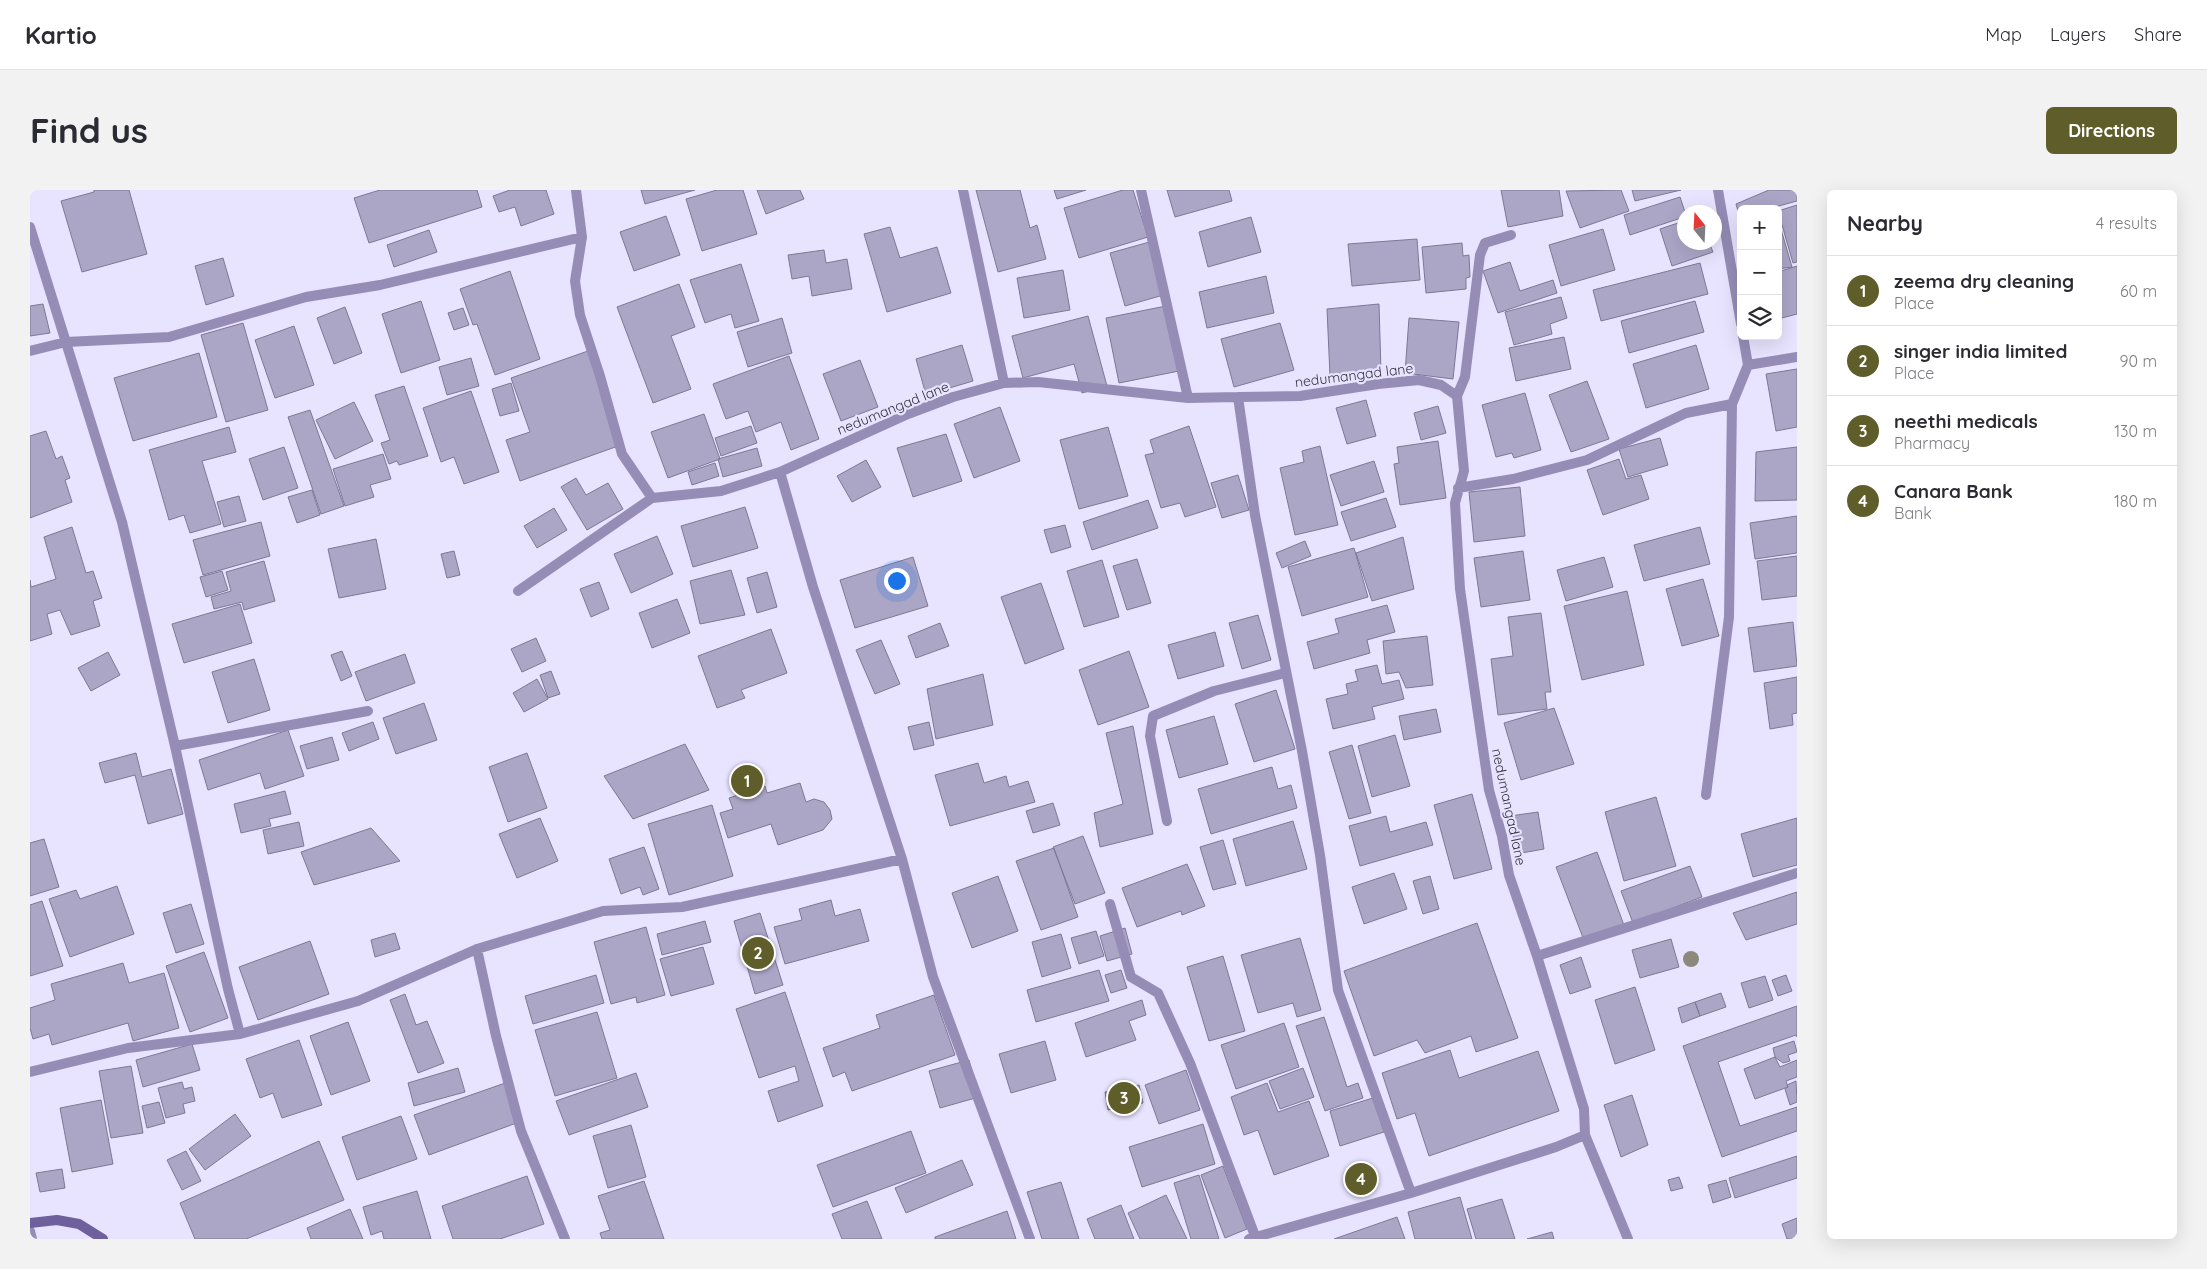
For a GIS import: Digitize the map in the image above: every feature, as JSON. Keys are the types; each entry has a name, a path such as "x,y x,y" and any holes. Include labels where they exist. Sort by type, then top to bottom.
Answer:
{"main road":[{"path":"30,1224 58,1220 79,1224 103,1239"}],"street":[{"path":"518,591 652,498 622,454 600,376 580,315 575,281 582,237 576,190"},
{"path":"963,190 1004,383"},
{"path":"1141,190 1188,398"},
{"path":"1718,190 1737,301"},
{"path":"30,227 122,522 176,746 228,989 240,1034"},
{"path":"1457,396 1466,377 1480,255 1485,243 1511,235"},
{"path":"30,351 66,342 169,337 306,296 380,285 582,237"},
{"path":"1706,795 1729,616 1732,404 1748,365 1744,340"},
{"path":"1748,365 1797,357"},
{"name":"nedumangad lane","path":"652,498 721,491 780,472 908,414 953,397 1004,383 1038,382 1188,398 1300,396 1419,380 1441,385 1457,396 1464,471 1455,503 1460,589 1489,790 1502,836 1509,875 1537,956 1584,1109 1585,1135"},
{"path":"1238,398 1255,515 1302,751 1320,855 1338,990 1412,1193"},
{"path":"1458,488 1514,479 1587,460 1686,413 1732,404"},
{"path":"780,472 813,588 902,859 933,977 1030,1239"},
{"path":"1167,821 1150,736 1153,716 1214,691 1285,672"},
{"path":"176,746 368,711"},
{"path":"30,1072 128,1048 240,1034 358,1001 477,949 603,911 682,907 902,859"},
{"path":"1537,956 1797,873"},
{"path":"1110,904 1131,976 1158,993 1190,1063 1252,1238 1412,1193 1585,1135 1628,1239"},
{"path":"477,949 496,1036 521,1131 565,1239"},
{"path":"30,1232 32,1239"}],"building":[{"path":"94,190 129,190 147,254 82,272 61,201 94,192"},
{"path":"380,190 477,190 482,207 369,243 354,198"},
{"path":"510,190 546,190 554,214 521,226 515,207 499,212 493,196"},
{"path":"641,190 695,190 645,204"},
{"path":"717,190 743,190 757,234 702,251 686,199"},
{"path":"757,190 800,190 804,199 766,214"},
{"path":"976,190 1020,190 1030,228 1037,225 1046,259 998,272"},
{"path":"1054,190 1086,190 1057,199"},
{"path":"1123,190 1133,190 1148,237 1079,258 1064,208"},
{"path":"1167,190 1229,190 1232,201 1175,217"},
{"path":"1501,190 1559,190 1563,216 1508,227"},
{"path":"1621,190 1629,211 1580,228 1566,191"},
{"path":"1632,190 1681,190 1635,201"},
{"path":"1769,190 1797,190 1797,201 1782,205 1737,205 1737,208 1736,204"},
{"path":"1680,197 1683,205 1677,205 1677,219 1630,235 1624,215"},
{"path":"1797,205 1797,262 1793,263 1782,225 1782,210"},
{"path":"666,216 680,255 634,271 620,232"},
{"path":"1251,217 1261,252 1208,267 1199,232"},
{"path":"1677,223 1677,250 1712,250 1713,252 1672,266 1660,229"},
{"path":"890,227 900,258 937,247 951,293 887,312 864,234"},
{"path":"1603,229 1615,270 1561,286 1549,245"},
{"path":"429,230 437,252 394,267 387,245"},
{"path":"1782,233 1792,267 1782,268"},
{"path":"1417,239 1420,280 1352,286 1348,244"},
{"path":"1153,241 1167,294 1125,306 1110,253"},
{"path":"1462,243 1463,256 1469,255 1470,277 1466,278 1466,289 1426,293 1422,247"},
{"path":"824,250 826,263 847,259 852,289 812,296 809,276 792,279 788,255"},
{"path":"223,258 234,296 206,305 195,266"},
{"path":"1510,262 1520,291 1553,280 1557,293 1498,313 1483,271"},
{"path":"1700,263 1708,294 1601,321 1593,290"},
{"path":"741,264 759,321 735,328 731,314 705,323 690,280"},
{"path":"1797,266 1797,314 1782,318 1782,295 1782,271"},
{"path":"1063,270 1070,310 1024,318 1017,278"},
{"path":"510,271 540,359 495,375 477,324 473,325 460,289"},
{"path":"1266,276 1274,313 1207,328 1199,292"},
{"path":"679,284 695,327 671,336 691,389 653,403 617,307"},
{"path":"1561,297 1567,318 1550,324 1552,334 1514,345 1505,312"},
{"path":"421,301 440,360 401,373 382,314"},
{"path":"1695,301 1704,332 1629,353 1621,321"},
{"path":"43,304 50,333 30,336 30,306"},
{"path":"1379,304 1381,372 1330,376 1327,309"},
{"path":"1166,306 1179,371 1119,383 1106,318"},
{"path":"345,307 362,353 334,364 317,318"},
{"path":"463,308 469,325 454,330 448,313"},
{"path":"1088,316 1107,386 1082,393 1074,364 1023,378 1012,336"},
{"path":"782,318 792,353 748,367 737,332"},
{"path":"1409,318 1459,322 1453,379 1405,373"},
{"path":"243,323 268,410 226,422 201,335"},
{"path":"1280,323 1294,370 1234,387 1221,339"},
{"path":"294,326 314,385 275,398 255,340"},
{"path":"1564,337 1571,369 1516,381 1509,348"},
{"path":"962,345 973,381 926,395 916,359"},
{"path":"1696,345 1709,389 1646,408 1633,364"},
{"path":"588,351 621,445 520,481 506,440 530,432 511,378"},
{"path":"199,353 217,417 133,441 114,378"},
{"path":"789,356 819,439 791,450 781,422 756,432 748,411 726,419 713,384"},
{"path":"471,358 479,386 447,395 439,367"},
{"path":"860,360 878,407 841,421 823,374"},
{"path":"1797,369 1797,427 1776,431 1766,374"},
{"path":"1587,381 1609,439 1571,452 1549,395"},
{"path":"511,383 519,411 500,416 492,389"},
{"path":"404,386 428,456 399,465 397,461 389,464 381,443 390,440 375,395"},
{"path":"471,391 499,472 464,484 454,457 441,462 423,408"},
{"path":"1525,393 1541,450 1514,458 1512,453 1496,457 1482,405"},
{"path":"1366,400 1376,436 1347,444 1336,408"},
{"path":"354,402 373,441 335,459 316,420"},
{"path":"1438,406 1446,433 1421,440 1414,413"},
{"path":"1000,407 1020,461 974,478 954,424"},
{"path":"310,410 344,506 321,514 288,417"},
{"path":"704,414 720,459 668,478 651,432"},
{"path":"751,426 757,443 721,456 715,438"},
{"path":"1189,426 1216,507 1185,517 1180,503 1161,508 1145,455 1154,453 1150,440"},
{"path":"229,427 236,452 202,461 221,524 190,533 184,515 169,520 149,450"},
{"path":"1108,427 1128,496 1079,509 1060,440"},
{"path":"46,431 56,459 62,456 70,478 65,480 72,502 30,518 30,436"},
{"path":"946,434 962,481 913,497 897,448"},
{"path":"1660,438 1668,465 1628,477 1619,449"},
{"path":"1438,441 1446,498 1400,505 1394,464 1399,463 1397,447"},
{"path":"1320,446 1338,525 1295,535 1280,468 1304,462 1302,451"},
{"path":"284,447 298,488 263,500 249,459"},
{"path":"1797,447 1797,500 1755,501 1756,452"},
{"path":"757,448 762,466 723,477 718,459"},
{"path":"383,454 391,479 370,485 374,497 345,506 333,469"},
{"path":"1619,459 1626,479 1641,475 1649,499 1603,515 1587,470"},
{"path":"866,460 881,487 852,502 837,476"},
{"path":"1374,461 1384,492 1341,506 1330,475"},
{"path":"715,463 719,476 692,485 688,472"},
{"path":"1238,475 1249,510 1222,518 1211,483"},
{"path":"576,478 586,495 608,483 623,509 587,530 561,487"},
{"path":"1520,487 1525,536 1474,542 1469,492"},
{"path":"312,490 320,515 297,523 288,497"},
{"path":"239,496 246,521 224,527 217,502"},
{"path":"1386,498 1396,527 1351,541 1341,512"},
{"path":"1148,500 1158,528 1092,550 1083,522"},
{"path":"745,507 758,548 693,567 681,526"},
{"path":"554,508 567,530 537,548 524,526"},
{"path":"1797,516 1797,553 1755,559 1750,523"},
{"path":"261,522 270,556 203,575 193,540"},
{"path":"1065,525 1071,547 1051,553 1044,530"},
{"path":"72,527 86,573 93,571 102,598 93,601 100,626 71,635 60,610 47,614 52,634 30,641 30,580 31,587 56,579 44,537"},
{"path":"1700,527 1710,564 1644,581 1634,545"},
{"path":"657,536 673,574 631,593 614,554"},
{"path":"1403,537 1414,589 1372,601 1356,553"},
{"path":"376,539 386,589 339,598 328,549"},
{"path":"1305,541 1311,556 1282,568 1276,553"},
{"path":"1354,548 1368,597 1302,616 1288,567"},
{"path":"454,551 460,575 447,578 441,554"},
{"path":"1523,551 1530,600 1481,607 1474,558"},
{"path":"1797,556 1797,596 1762,600 1757,561"},
{"path":"913,557 928,606 855,628 840,580"},
{"path":"1604,557 1613,587 1566,601 1557,570"},
{"path":"1137,559 1151,603 1127,610 1113,566"},
{"path":"1102,560 1119,617 1084,627 1067,571"},
{"path":"264,561 275,601 244,610 242,602 214,609 211,597 231,591 226,572"},
{"path":"731,570 745,615 700,624 690,581"},
{"path":"222,571 228,590 206,597 200,577"},
{"path":"767,572 777,607 757,613 747,578"},
{"path":"1703,579 1719,636 1682,646 1666,589"},
{"path":"599,582 609,609 591,617 580,589"},
{"path":"1041,583 1064,649 1025,664 1001,597"},
{"path":"1627,591 1644,665 1582,680 1564,606"},
{"path":"677,599 690,633 652,648 639,613"},
{"path":"240,604 252,643 184,663 172,624"},
{"path":"1387,605 1395,632 1367,640 1370,653 1314,669 1307,642 1339,633 1335,619"},
{"path":"1541,613 1551,692 1545,692 1547,709 1498,715 1491,659 1513,656 1508,617"},
{"path":"1258,615 1271,660 1242,669 1229,623"},
{"path":"1793,622 1797,666 1754,672 1748,628"},
{"path":"940,623 949,646 916,658 908,636"},
{"path":"771,629 787,673 741,690 745,698 717,708 698,656"},
{"path":"1215,632 1224,666 1178,679 1168,645"},
{"path":"1427,636 1433,685 1406,688 1399,672 1386,674 1383,641"},
{"path":"536,638 546,661 522,672 511,649"},
{"path":"881,640 900,684 875,694 856,650"},
{"path":"342,651 352,676 341,681 331,655"},
{"path":"1129,651 1149,707 1098,725 1079,670"},
{"path":"108,652 120,675 91,691 78,668"},
{"path":"405,654 415,683 366,701 355,672"},
{"path":"254,659 270,710 228,723 212,672"},
{"path":"1377,665 1382,684 1399,680 1404,699 1372,707 1375,719 1333,729 1326,699 1348,694 1346,684 1358,681 1355,670"},
{"path":"551,671 560,694 548,698 540,675"},
{"path":"983,674 993,725 936,739 927,689"},
{"path":"1797,677 1797,713 1792,714 1793,725 1770,729 1764,683"},
{"path":"537,679 548,699 524,712 513,693"},
{"path":"1276,690 1295,749 1254,762 1235,704"},
{"path":"424,703 437,740 396,754 383,718"},
{"path":"1554,708 1574,764 1521,780 1504,723"},
{"path":"1436,709 1441,732 1404,740 1399,716"},
{"path":"1214,716 1228,764 1179,778 1166,730"},
{"path":"373,722 379,739 349,751 342,733"},
{"path":"929,722 934,745 914,750 908,727"},
{"path":"1133,726 1153,834 1100,847 1094,813 1123,804 1106,733"},
{"path":"288,730 304,776 265,789 260,773 208,790 199,760"},
{"path":"1395,735 1410,786 1372,797 1358,746"},
{"path":"332,737 339,760 307,769 300,746"},
{"path":"685,744 709,790 633,819 604,776"},
{"path":"1352,745 1371,813 1349,819 1329,752"},
{"path":"136,753 142,777 171,769 183,814 148,824 135,775 105,783 99,763"},
{"path":"527,753 547,808 508,822 489,767"},
{"path":"978,763 984,783 1006,776 1009,787 1028,781 1035,802 950,826 935,775"},
{"path":"1272,767 1278,789 1291,785 1297,808 1211,834 1198,789"},
{"path":"753,770 759,786 741,792 735,776"},
{"path":"800,783 806,802 814,799 824,802 830,810 832,819 823,830 778,845 771,824 728,838 720,813 733,809 729,798 765,786 767,793"},
{"path":"285,791 291,814 269,819 271,826 241,833 234,804"},
{"path":"1472,794 1492,869 1454,879 1434,805"},
{"path":"1656,797 1676,866 1624,881 1605,812"},
{"path":"1053,803 1060,825 1033,833 1026,811"},
{"path":"712,805 733,876 669,895 648,824"},
{"path":"1538,812 1544,849 1516,854 1510,816"},
{"path":"1386,816 1390,832 1426,822 1433,845 1360,866 1349,826"},
{"path":"540,818 558,861 517,878 499,834"},
{"path":"1797,818 1797,865 1753,877 1741,834"},
{"path":"1293,821 1307,869 1246,886 1233,839"},
{"path":"299,822 304,846 268,854 263,830"},
{"path":"371,828 400,861 314,885 301,852"},
{"path":"1083,836 1105,893 1075,904 1053,847"},
{"path":"44,839 59,887 30,896 30,843"},
{"path":"1223,840 1236,884 1213,890 1200,847"},
{"path":"644,847 659,889 643,895 640,887 621,894 609,859"},
{"path":"1054,848 1078,917 1041,930 1016,861"},
{"path":"1597,852 1625,928 1585,943 1556,867"},
{"path":"1187,864 1205,906 1182,915 1181,911 1137,927 1122,888"},
{"path":"1690,866 1702,897 1633,923 1621,891"},
{"path":"1394,873 1407,909 1364,924 1352,887"},
{"path":"998,876 1018,931 972,948 952,893"},
{"path":"1430,876 1439,909 1423,914 1413,881"},
{"path":"117,886 134,934 70,957 49,899 76,890 80,899"},
{"path":"1797,892 1797,924 1746,940 1733,913"},
{"path":"831,900 835,916 860,909 869,941 785,964 774,927 802,920 799,909"},
{"path":"42,901 63,966 30,976 30,905"},
{"path":"191,904 204,944 176,953 163,913"},
{"path":"760,913 783,985 755,994 734,921"},
{"path":"705,921 711,942 662,955 657,934"},
{"path":"1477,923 1518,1038 1476,1052 1471,1036 1425,1053 1417,1040 1374,1056 1344,971"},
{"path":"646,927 665,995 637,1003 636,997 611,1004 594,942"},
{"path":"1125,928 1132,954 1107,961 1100,936"},
{"path":"1096,931 1104,956 1079,964 1071,938"},
{"path":"395,933 400,949 375,957 371,940"},
{"path":"1061,934 1071,968 1042,977 1032,942"},
{"path":"1300,938 1321,1010 1297,1017 1293,1003 1258,1013 1241,955"},
{"path":"1671,939 1679,967 1640,978 1632,950"},
{"path":"310,941 329,994 258,1020 239,967"},
{"path":"703,947 714,984 671,996 660,959"},
{"path":"204,952 228,1018 190,1032 166,966"},
{"path":"1223,956 1245,1031 1209,1041 1187,967"},
{"path":"1581,957 1591,987 1570,994 1560,965"},
{"path":"123,963 129,983 164,973 179,1028 133,1041 128,1023 52,1045 49,1034 33,1039 30,1028 30,1008 55,1000 51,984"},
{"path":"1099,970 1109,1001 1036,1022 1027,990"},
{"path":"1121,970 1127,988 1111,993 1105,975"},
{"path":"596,975 604,1003 533,1024 525,996"},
{"path":"1786,975 1792,991 1778,996 1772,980"},
{"path":"1765,976 1773,1000 1749,1008 1741,983"},
{"path":"1635,987 1655,1050 1615,1064 1595,1000"},
{"path":"785,992 823,1106 778,1122 768,1091 799,1081 795,1066 759,1078 736,1009"},
{"path":"1721,993 1726,1007 1700,1016 1695,1002"},
{"path":"405,994 416,1025 427,1021 444,1063 418,1073 390,1000"},
{"path":"934,995 955,1055 852,1091 845,1072 833,1077 823,1048 880,1028 876,1015"},
{"path":"1142,1000 1146,1015 1129,1021 1136,1040 1086,1057 1075,1023"},
{"path":"1695,1002 1700,1016 1682,1023 1678,1008"},
{"path":"1797,1006 1797,1037 1796,1035 1718,1062 1740,1126 1797,1107 1797,1131 1722,1157 1683,1046"},
{"path":"597,1012 617,1078 555,1096 535,1030"},
{"path":"1324,1017 1347,1087 1358,1083 1363,1098 1325,1111 1296,1026"},
{"path":"348,1022 370,1081 331,1095 310,1036"},
{"path":"1284,1023 1299,1067 1236,1089 1221,1045"},
{"path":"299,1040 322,1105 282,1118 273,1093 260,1098 246,1059"},
{"path":"1045,1041 1056,1080 1011,1093 999,1054"},
{"path":"1794,1041 1797,1052 1788,1055 1790,1061 1783,1063 1775,1057 1773,1048"},
{"path":"192,1044 200,1070 143,1087 136,1060"},
{"path":"1450,1050 1459,1078 1538,1051 1559,1111 1429,1156 1415,1113 1397,1119 1382,1073"},
{"path":"1775,1057 1780,1067 1797,1060 1797,1077 1786,1081 1788,1087 1755,1099 1744,1069"},
{"path":"969,1060 979,1097 940,1108 929,1071"},
{"path":"131,1066 143,1133 111,1138 99,1071"},
{"path":"458,1068 465,1092 414,1106 408,1083"},
{"path":"1303,1068 1314,1097 1280,1109 1269,1081"},
{"path":"1186,1070 1200,1110 1159,1124 1145,1085"},
{"path":"636,1073 648,1107 569,1135 556,1101"},
{"path":"1796,1081 1797,1102 1790,1105 1785,1089 1788,1087 1787,1085"},
{"path":"182,1082 184,1089 192,1087 195,1101 183,1104 185,1113 166,1118 158,1088"},
{"path":"508,1082 522,1121 429,1155 414,1115"},
{"path":"1267,1083 1278,1112 1309,1101 1329,1156 1274,1175 1258,1130 1244,1135 1231,1097"},
{"path":"1139,1085 1143,1103 1108,1110 1105,1092"},
{"path":"1632,1095 1648,1145 1621,1157 1604,1105"},
{"path":"1373,1098 1384,1132 1340,1146 1330,1111"},
{"path":"101,1100 113,1164 72,1172 60,1108"},
{"path":"159,1102 165,1123 147,1128 142,1106"},
{"path":"235,1114 251,1136 205,1170 189,1149"},
{"path":"401,1116 417,1159 357,1180 342,1137"},
{"path":"1203,1124 1215,1164 1142,1187 1129,1147"},
{"path":"631,1125 646,1177 608,1188 593,1136"},
{"path":"911,1131 926,1173 833,1207 817,1165"},
{"path":"319,1141 344,1200 246,1239 195,1239 180,1203"},
{"path":"186,1151 201,1181 182,1190 167,1160"},
{"path":"1797,1156 1797,1178 1735,1198 1729,1178"},
{"path":"962,1160 973,1185 906,1213 895,1188"},
{"path":"1223,1166 1247,1229 1225,1238 1201,1175"},
{"path":"62,1169 65,1188 40,1192 36,1173"},
{"path":"1199,1175 1219,1239 1191,1239 1174,1183"},
{"path":"527,1176 544,1224 500,1239 453,1239 442,1206"},
{"path":"1679,1177 1683,1188 1671,1191 1668,1180"},
{"path":"1726,1180 1731,1197 1713,1203 1708,1185"},
{"path":"644,1181 664,1239 602,1239 600,1233 610,1230 598,1196"},
{"path":"1061,1182 1079,1239 1042,1239 1027,1192"},
{"path":"417,1191 431,1239 384,1239 382,1231 371,1235 363,1207"},
{"path":"1166,1195 1187,1239 1140,1239 1128,1213"},
{"path":"1460,1197 1472,1239 1415,1239 1408,1212"},
{"path":"1502,1199 1515,1239 1476,1239 1467,1209"},
{"path":"867,1201 882,1239 842,1239 832,1214"},
{"path":"1121,1205 1134,1239 1095,1239 1087,1219"},
{"path":"350,1209 363,1239 311,1239 307,1228"},
{"path":"1007,1211 1016,1239 935,1239 935,1237"},
{"path":"1397,1217 1405,1239 1334,1239"},
{"path":"1797,1218 1797,1239 1787,1239 1782,1224"},
{"path":"1552,1232 1554,1239 1527,1239"}],"place":[{"name":"zeema dry cleaning","path":"747,781"},
{"name":"singer india limited","path":"758,953"},
{"name":"neethi medicals","path":"1124,1098"},
{"name":"Canara Bank","path":"1361,1179"}]}
